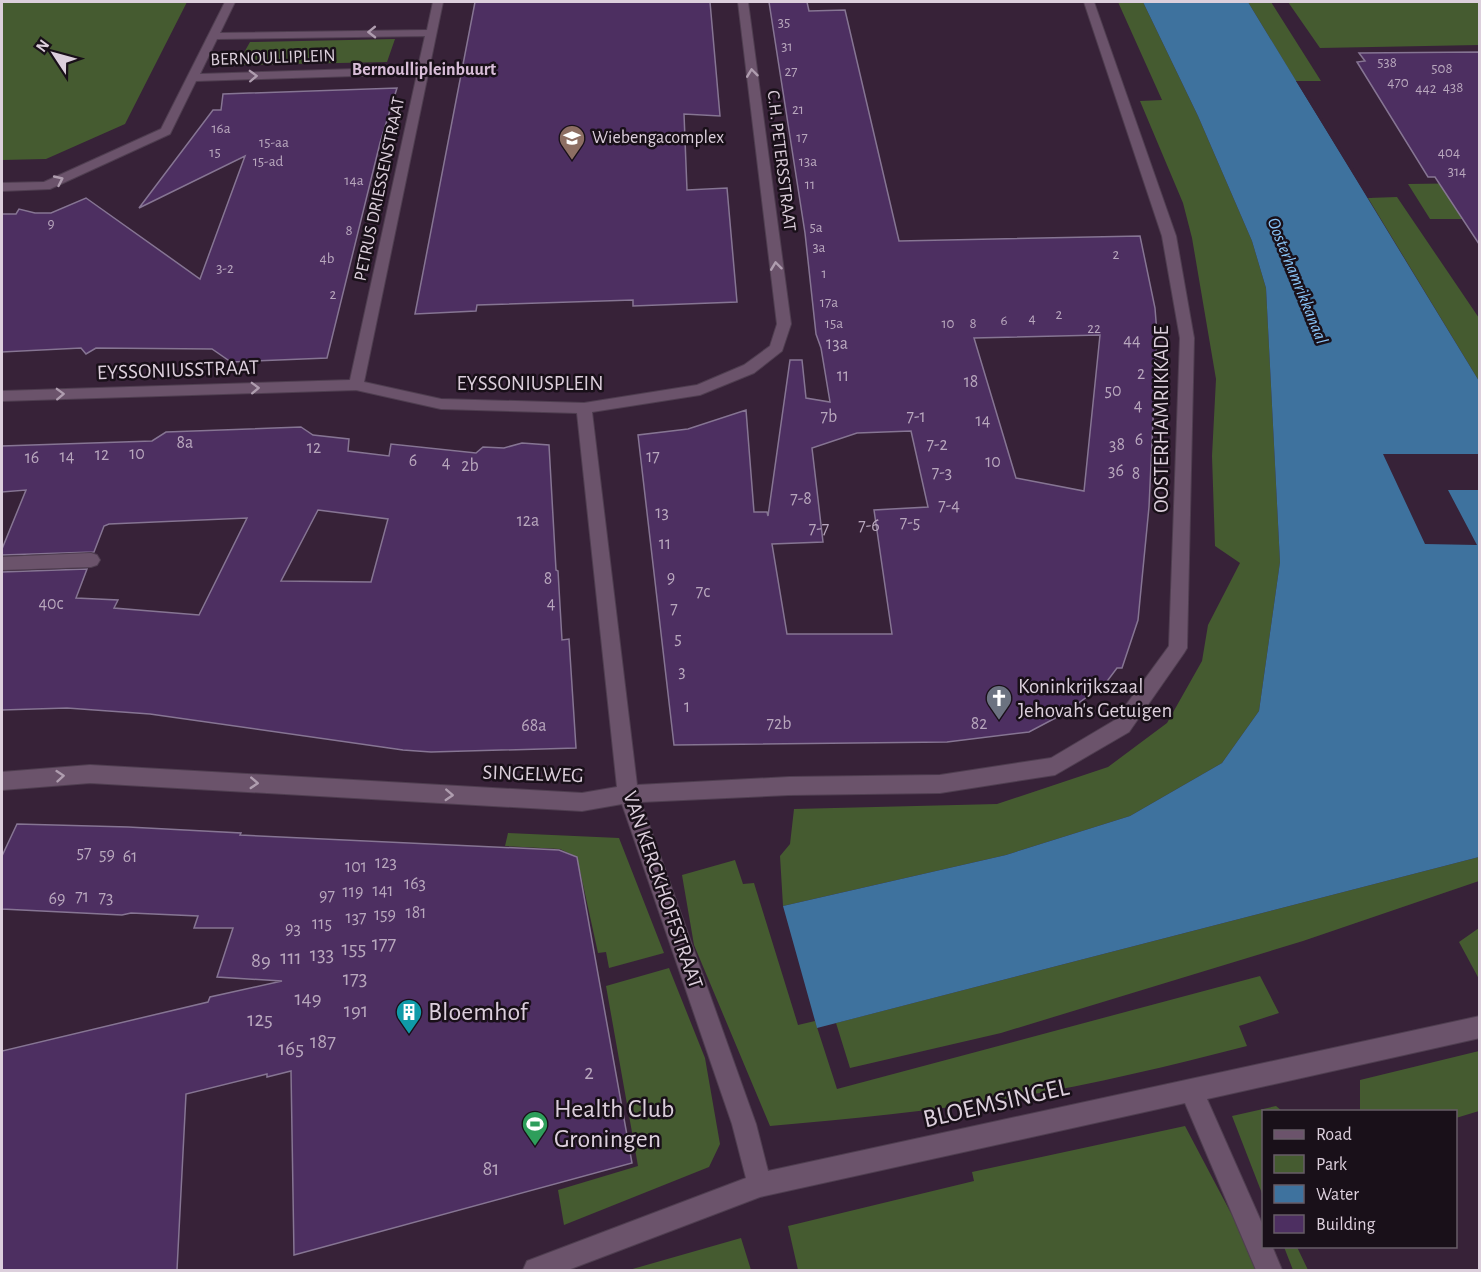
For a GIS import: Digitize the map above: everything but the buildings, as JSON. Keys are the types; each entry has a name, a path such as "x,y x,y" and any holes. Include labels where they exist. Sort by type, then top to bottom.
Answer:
{"street":[{"name":"BERNOULLIPLEIN","path":"2,187 46,186 166,131 231,2"},
{"name":"PETRUS DRIESSENSTRAAT","path":"356,385 438,2"},
{"name":"C.H. PETERSSTRAAT","path":"743,2 784,324"},
{"name":"OOSTERHAMRIKKADE","path":"1089,2 1169,236 1187,338 1178,648 1122,726"},
{"name":"BERNOULLIPLEIN","path":"214,36 430,33"},
{"name":"BERNOULLIPLEIN","path":"194,78 424,70"},
{"name":"EYSSONIUSPLEIN","path":"356,385 441,404 584,408 700,390 710,386 749,369 777,348 784,324"},
{"name":"EYSSONIUSSTRAAT","path":"2,396 356,385"},
{"name":"VAN KERCKHOFFSTRAAT","path":"584,408 628,794 744,1124 760,1185"},
{"path":"2,564 91,560"},
{"name":"SINGELWEG","path":"2,781 90,774 582,802 628,794 789,786 940,784 1055,766 1122,726"},
{"name":"BLOEMSINGEL","path":"536,1270 760,1185 1479,1027"},
{"path":"1191,1089 1269,1270"}],"green space":[{"path":"2,2 187,2 125,124 46,159 2,160"},
{"path":"1118,2 1143,2 1198,116 1252,241 1266,288 1280,562 1259,711 1222,763 1130,816 1006,855 783,906 780,856 790,844 794,809 997,804 1108,767 1167,723 1202,661 1208,625 1240,563 1215,546 1212,456 1216,379 1192,238 1183,203 1140,101 1162,100"},
{"path":"1248,2 1271,2 1321,81 1296,81"},
{"path":"1288,2 1479,2 1479,45 1320,48"},
{"path":"395,39 387,62 237,65 250,42"},
{"path":"1479,183 1479,219 1430,219 1408,184"},
{"path":"1397,197 1479,318 1479,381 1368,198"},
{"path":"508,833 619,838 664,953 609,968 606,952 598,953 577,857 560,849 505,846"},
{"path":"1479,857 1479,881 1303,941 1001,1033 850,1068 836,1023"},
{"path":"735,860 743,884 754,883 798,1025 815,1021 837,1089 1260,976 1279,1013 1239,1026 1247,1046 1130,1075 981,1103 770,1126 694,945 682,875"},
{"path":"1479,928 1479,979 1459,942"},
{"path":"669,968 705,1058 720,1144 709,1167 564,1225 558,1190 638,1166 606,986"},
{"path":"1479,1051 1479,1111 1457,1118 1457,1110 1360,1110 1360,1080"},
{"path":"1276,1106 1281,1110 1262,1110 1262,1193 1232,1116"},
{"path":"1185,1126 1261,1270 798,1270 788,1226 974,1181 972,1172"},
{"path":"741,1238 751,1270 629,1270"},
{"path":"1284,1248 1297,1248 1308,1270 1293,1270"}],"water":[{"name":"Oosterhamrikkanaal","path":"1143,2 1248,2 1479,381 1479,857 817,1028 783,906 1006,855 1130,816 1222,763 1259,711 1280,562 1266,288 1252,241 1198,116"}],"pier":[{"path":"1296,81 1299,81 1372,198 1368,198"},
{"path":"1383,454 1479,454 1479,490 1448,490 1477,545 1425,544"}],"place":[{"name":"Wiebengacomplex","path":"572,161"},
{"name":"Koninkrijkszaal Jehovah's Getuigen","path":"999,721"},
{"name":"Bloemhof","path":"409,1035"},
{"name":"Health Club Groningen","path":"535,1147"}],"district":[{"name":"Bernoullipleinbuurt","path":"424,70"}]}
